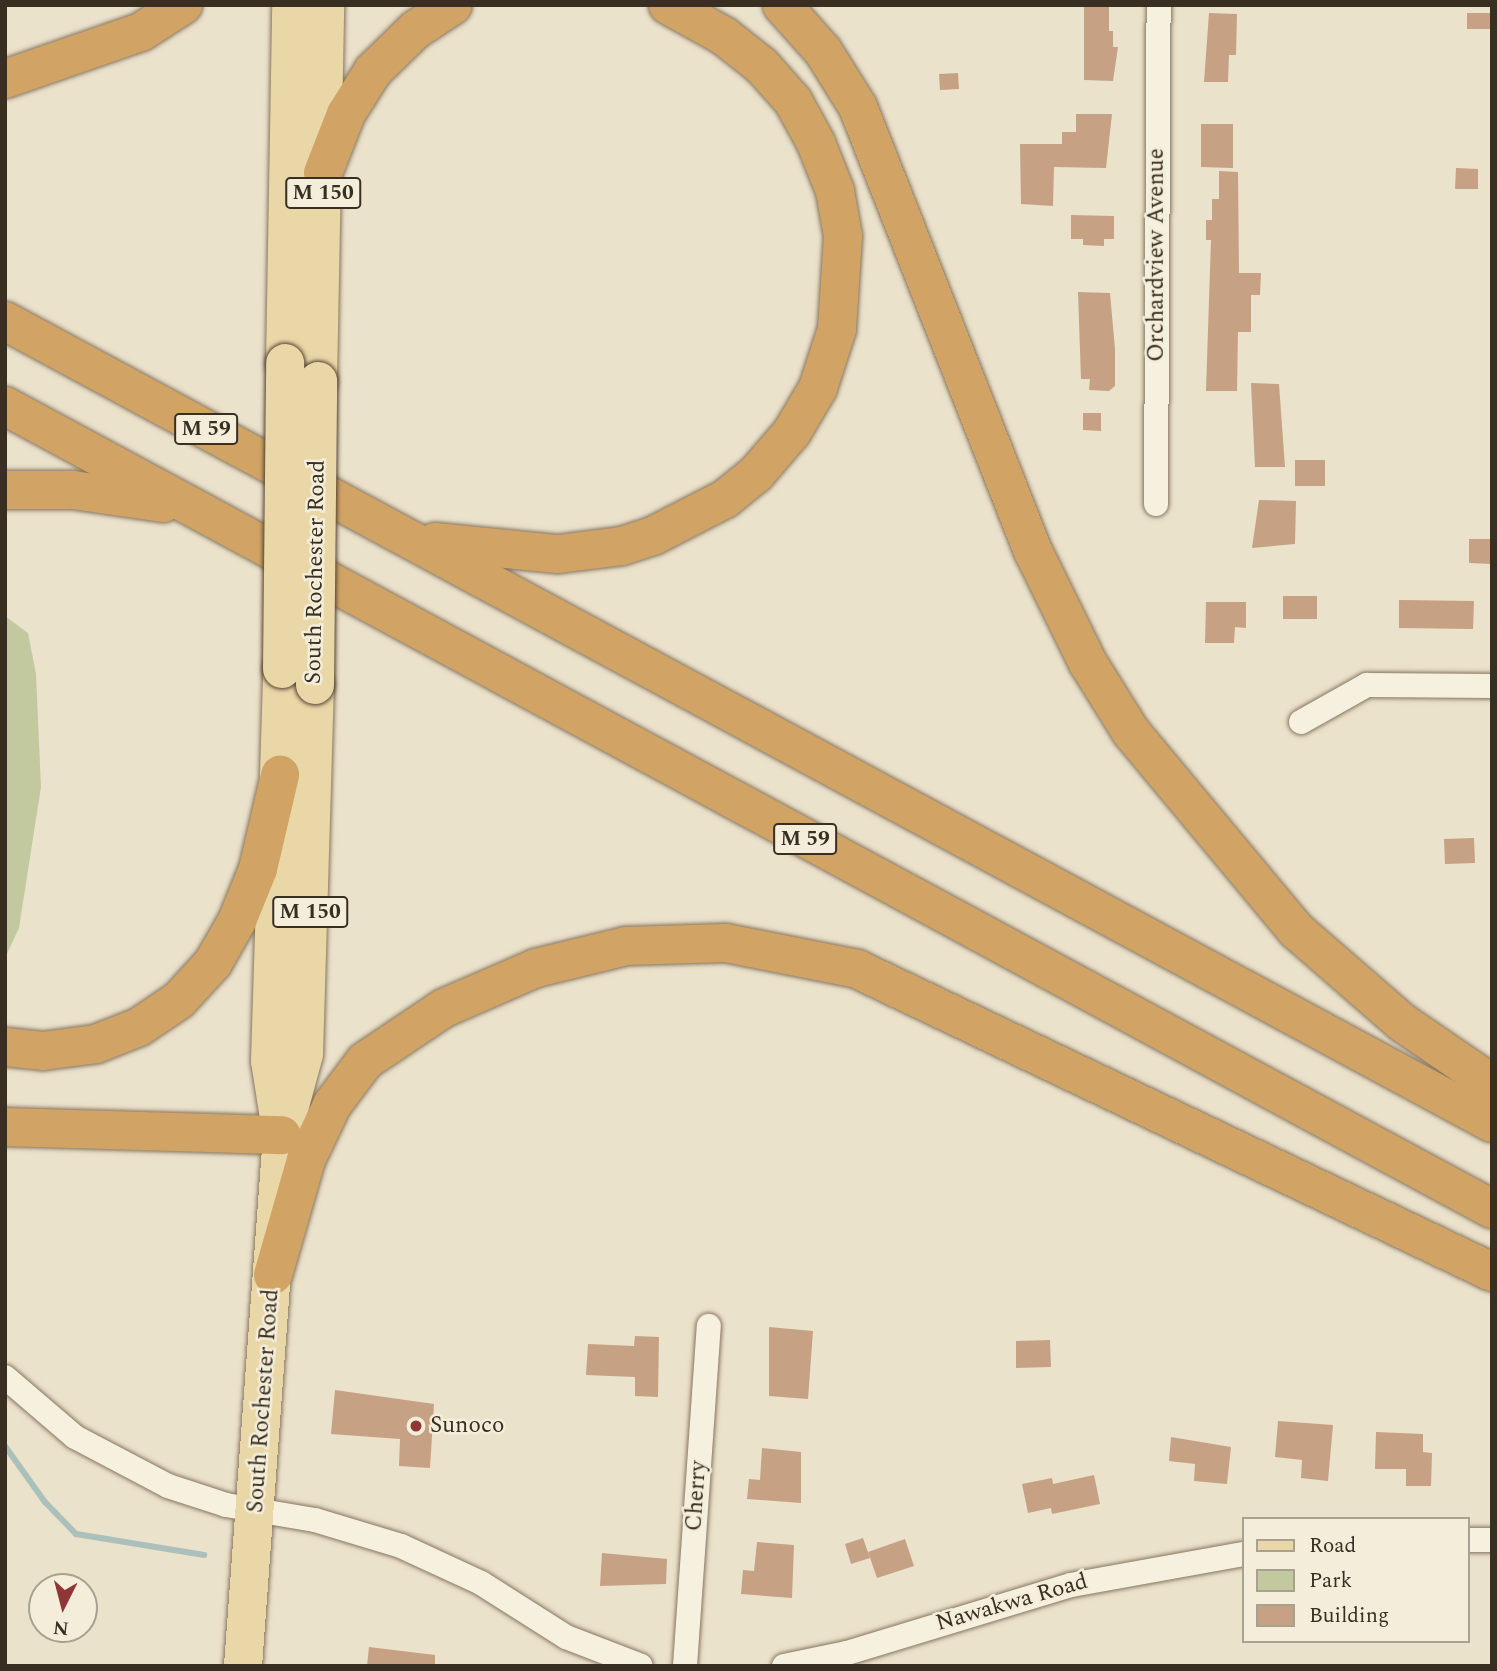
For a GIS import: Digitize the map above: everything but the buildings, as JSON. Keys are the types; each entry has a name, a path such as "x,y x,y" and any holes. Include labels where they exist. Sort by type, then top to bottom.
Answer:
{"highway":[{"path":"5,79 141,32 183,5"},
{"path":"323,173 346,114 373,71 415,30 453,5"},
{"path":"406,537 481,550 558,554 622,546 653,536 715,505 756,474 792,432 818,388 837,329 843,236 835,191 816,143 793,102 762,66 724,36 668,5"},
{"path":"782,5 823,51 858,107 1034,553 1088,663 1131,732 1297,932 1403,1023 1492,1084"},
{"name":"M 59","path":"5,321 1492,1123"},
{"name":"M 59","path":"5,406 1492,1209"},
{"path":"5,490 100,493 201,512"},
{"path":"5,1047 43,1051 96,1044 139,1027 179,1000 214,963 237,921 258,869 280,775"},
{"path":"273,1275 306,1160 332,1105 365,1061 444,1008 536,968 626,946 726,943 857,969 1492,1272"},
{"path":"5,1127 282,1135"}],"main road":[{"name":"South Rochester Road","path":"243,1666 257,1512 282,1135 304,1054 315,685 291,5"},
{"name":"South Rochester Road","path":"282,1135 270,1061 282,668 302,372 323,173 325,5"}],"street":[{"name":"Orchardview Avenue","path":"1156,504 1159,5"},
{"path":"1301,722 1367,685 1492,686"},
{"name":"Cherry","path":"685,1666 709,1326"},
{"path":"5,1377 50,1418 99,1452 168,1486 257,1512 315,1520 401,1546 481,1583 566,1637 641,1666"},
{"path":"1469,1540 1492,1540"},
{"name":"Nawakwa Road","path":"784,1666 847,1653 1071,1585 1242,1554"}],"green space":[{"path":"5,616 28,633 36,674 41,787 19,928 5,958"}],"waterway":[{"path":"5,1446 45,1502 76,1534 204,1555"}],"place":[{"name":"Sunoco","path":"416,1426"}]}
